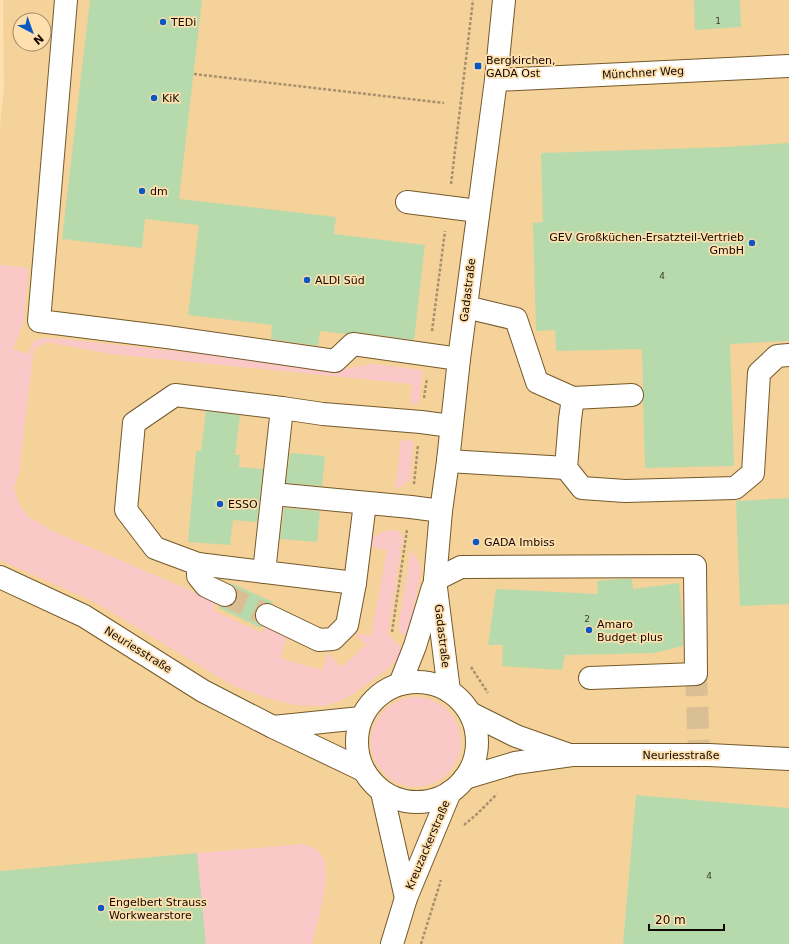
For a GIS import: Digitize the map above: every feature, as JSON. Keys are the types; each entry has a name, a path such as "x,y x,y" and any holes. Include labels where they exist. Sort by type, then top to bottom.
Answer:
{"street":[{"path":"66,0 39,321 175,338 336,361 353,344 459,359"},
{"name":"Gadastraße","path":"400,684 415,646 435,580 451,426 496,80 504,0"},
{"name":"Münchner Weg","path":"496,80 789,66"},
{"path":"407,202 478,211"},
{"path":"466,307 516,319 537,382 573,398 632,395"},
{"path":"573,398 566,468 582,488 625,492 735,488 754,473 759,373 777,356 789,356"},
{"path":"355,583 198,564 155,548 126,510 134,423 175,395 323,414 451,426"},
{"path":"264,572 282,408"},
{"path":"448,460 566,468"},
{"path":"272,494 441,511"},
{"path":"267,615 319,640 334,639 347,625 355,583 365,503"},
{"path":"198,564 198,576 206,586 225,596"},
{"path":"435,580 461,568 694,566 696,674 590,678"},
{"name":"Neuriesstraße","path":"0,577 84,616 203,691 273,727 363,770"},
{"name":"Gadastraße","path":"435,580 449,691"},
{"path":"420,682 449,691 457,697 470,713 476,729 477,746 473,763 458,785 434,800 416,802 398,800 382,792 369,779 363,770 359,759 356,744 361,718 369,706 384,692 400,684 420,682"},
{"name":"Neuriesstraße","path":"470,713 516,736 572,756"},
{"path":"273,727 361,718"},
{"name":"Neuriesstraße","path":"458,785 515,763 572,756 709,755 789,759"},
{"name":"Kreuzackerstraße","path":"392,944 406,898 458,785"},
{"name":"Kreuzackerstraße","path":"382,792 406,898"}],"path":[{"path":"194,74 444,103"}],"shaded area":[{"path":"3,0 789,0 789,944 0,944 0,126 4,88"},
{"path":"0,265 29,268 23,323 13,349 28,354 34,341 42,338 64,339 343,369 372,364 423,370 419,403 410,405 412,384 110,354 47,342 34,349 19,473 14,487 19,504 28,517 50,530 215,601 214,611 262,633 266,626 287,636 280,658 322,670 328,653 341,667 366,645 354,633 371,636 387,550 368,546 373,537 380,533 388,530 399,532 403,537 388,634 403,648 395,662 353,694 338,702 322,706 294,705 264,697 232,685 93,601 0,560"},
{"path":"401,440 414,441 410,480 401,487 395,489"},
{"path":"411,550 419,562 421,572 408,635 403,635 398,628"},
{"path":"416,697 433,700 448,710 458,725 461,742 458,759 448,774 433,784 416,787 399,784 384,774 374,759 371,742 374,725 384,710 399,700"},
{"path":"304,844 314,848 322,856 326,874 323,899 312,944 206,944 197,853"}],"building":[{"path":"90,0 202,0 179,199 336,217 334,234 425,245 414,340 355,332 346,334 320,331 318,346 271,339 272,325 188,315 199,225 145,219 142,248 62,239"},
{"path":"694,0 740,0 741,27 695,30"},
{"path":"789,143 789,341 730,344 734,466 645,468 642,349 556,351 555,330 536,331 533,223 543,222 541,153 725,147"},
{"path":"206,411 240,415 235,455 240,455 239,467 263,469 257,522 233,520 230,545 188,542 196,451 201,451"},
{"path":"290,453 325,456 322,486 286,483"},
{"path":"789,498 789,604 740,606 736,501"},
{"path":"284,508 320,511 317,542 280,539"},
{"path":"632,579 633,589 679,583 683,623 683,646 654,653 565,655 562,670 502,666 503,645 488,645 496,589 598,594 597,581"},
{"path":"231,583 273,602 272,604 260,604 256,610 256,622 262,626 261,628 219,608 220,606 226,607 232,605 236,600 237,594"},
{"path":"636,795 789,808 789,944 623,944"},
{"name":"Engelbert Strauss Workwearstore","path":"197,853 206,944 0,944 0,871"}],"tunnel":[{"path":"225,595 267,615"},
{"path":"696,674 699,755"}],"place":[{"name":"TEDi","path":"163,22"},
{"name":"Bergkirchen, GADA Ost","path":"478,66"},
{"name":"KiK","path":"154,98"},
{"name":"dm","path":"142,191"},
{"name":"GEV Großküchen-Ersatzteil-Vertrieb GmbH","path":"752,243"},
{"name":"ALDI Süd","path":"307,280"},
{"name":"ESSO","path":"220,504"},
{"name":"GADA Imbiss","path":"476,542"},
{"name":"Amaro Budget plus","path":"589,630"},
{"name":"Engelbert Strauss Workwearstore","path":"101,908"}]}
